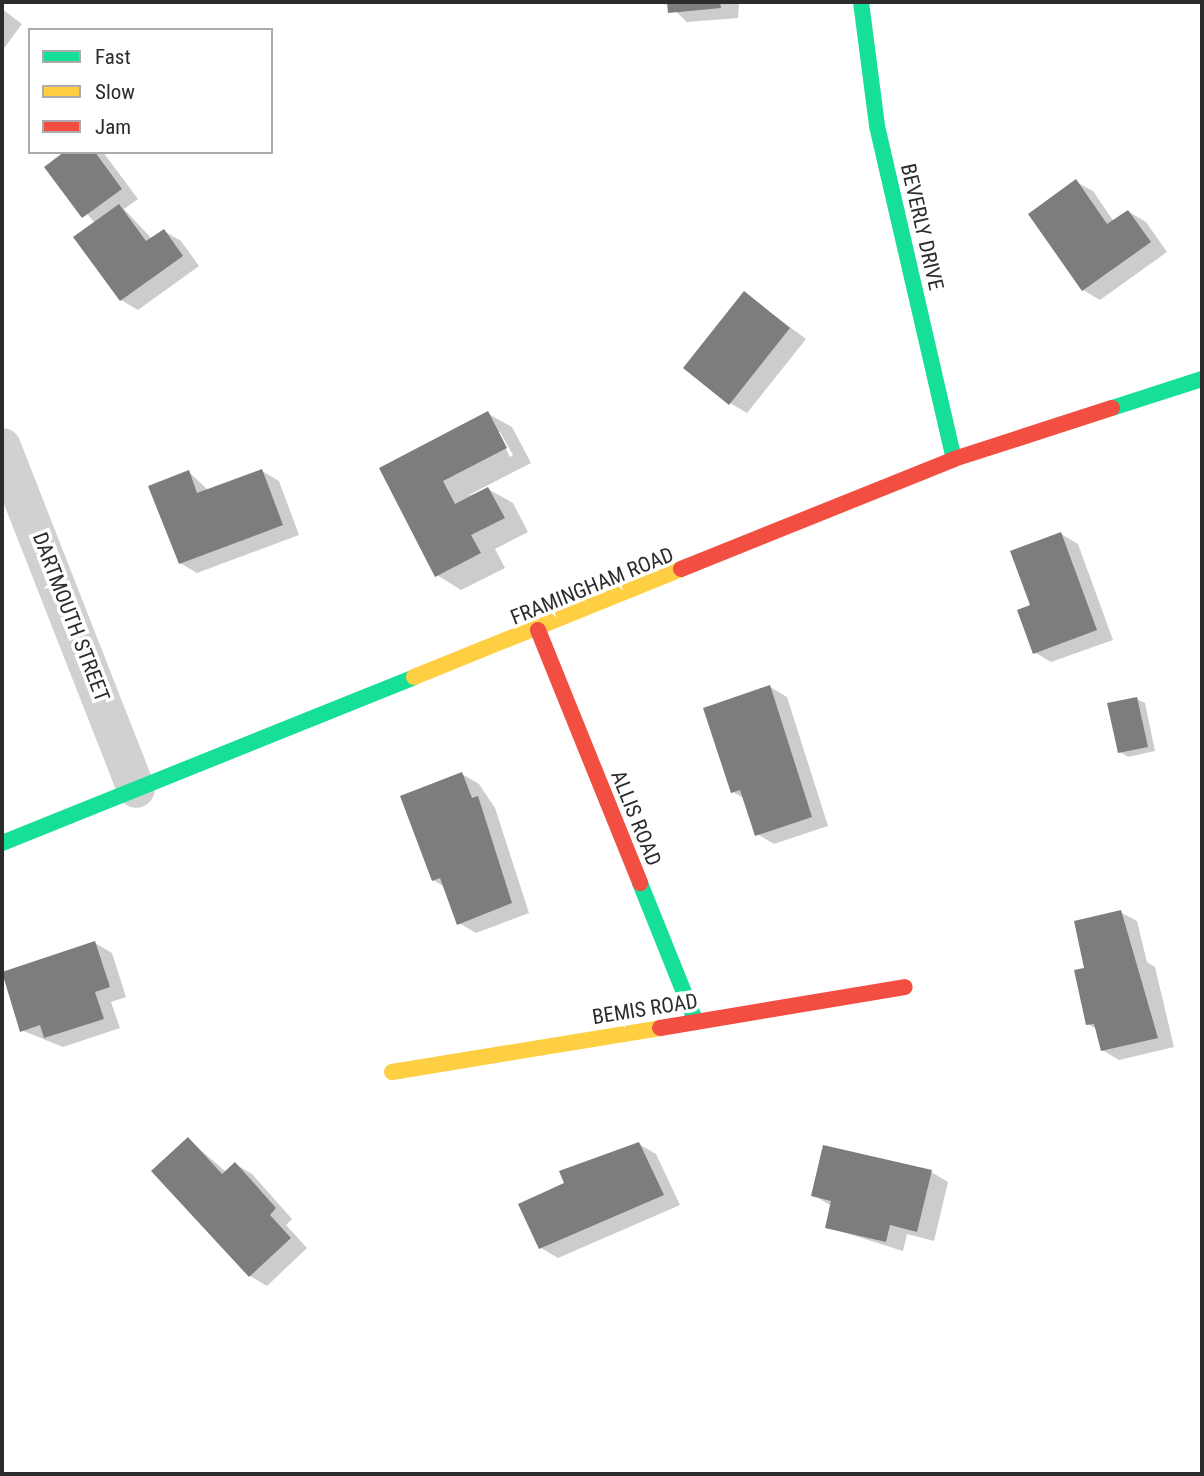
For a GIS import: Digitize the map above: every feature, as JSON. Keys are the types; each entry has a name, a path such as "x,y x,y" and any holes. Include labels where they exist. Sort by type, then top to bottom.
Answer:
{"street":[{"name":"BEVERLY DRIVE","path":"861,2 877,126 954,459"},
{"name":"FRAMINGHAM ROAD","path":"2,842 538,630 954,459 1202,379"},
{"name":"DARTMOUTH STREET","path":"2,447 136,789"},
{"name":"ALLIS ROAD","path":"538,630 696,1022"},
{"name":"BEMIS ROAD","path":"392,1072 905,988"}],"building":[{"path":"667,2 720,2 721,8 668,13"},
{"path":"61,154 96,154 122,189 82,218 44,167"},
{"path":"1076,179 1107,224 1128,210 1151,242 1082,291 1028,214"},
{"path":"119,204 146,241 164,229 183,256 120,301 73,237"},
{"path":"744,291 790,328 729,405 683,368"},
{"path":"488,411 507,448 443,481 455,504 488,487 505,518 471,535 481,553 435,577 379,468"},
{"path":"262,469 283,525 179,564 148,486 189,470 197,493"},
{"path":"1061,532 1097,630 1033,654 1017,610 1030,605 1010,551"},
{"path":"770,685 812,817 755,836 740,790 731,793 703,708"},
{"path":"1137,697 1148,747 1118,753 1107,703"},
{"path":"462,772 472,798 478,796 512,903 457,925 440,878 432,881 400,796"},
{"path":"1121,910 1158,1038 1101,1051 1094,1024 1086,1025 1074,970 1084,968 1074,921"},
{"path":"95,941 110,987 95,992 104,1019 44,1038 40,1025 20,1032 2,972"},
{"path":"188,1137 222,1174 235,1162 276,1208 270,1215 291,1238 249,1277 151,1171"},
{"path":"639,1142 664,1195 539,1249 518,1204 564,1183 559,1171"},
{"path":"823,1145 932,1170 917,1232 890,1225 886,1242 825,1228 831,1201 811,1196"}],"traffic: fast":[{"path":"861,2 877,126 954,459"},
{"path":"1112,408 1202,379"},
{"path":"2,843 414,677"},
{"path":"640,883 696,1022"}],"traffic: slow":[{"path":"414,677 681,569"},
{"path":"392,1072 660,1028"}],"traffic: jam":[{"path":"681,569 954,459 1112,408"},
{"path":"538,630 640,883"},
{"path":"660,1028 905,987"}]}
